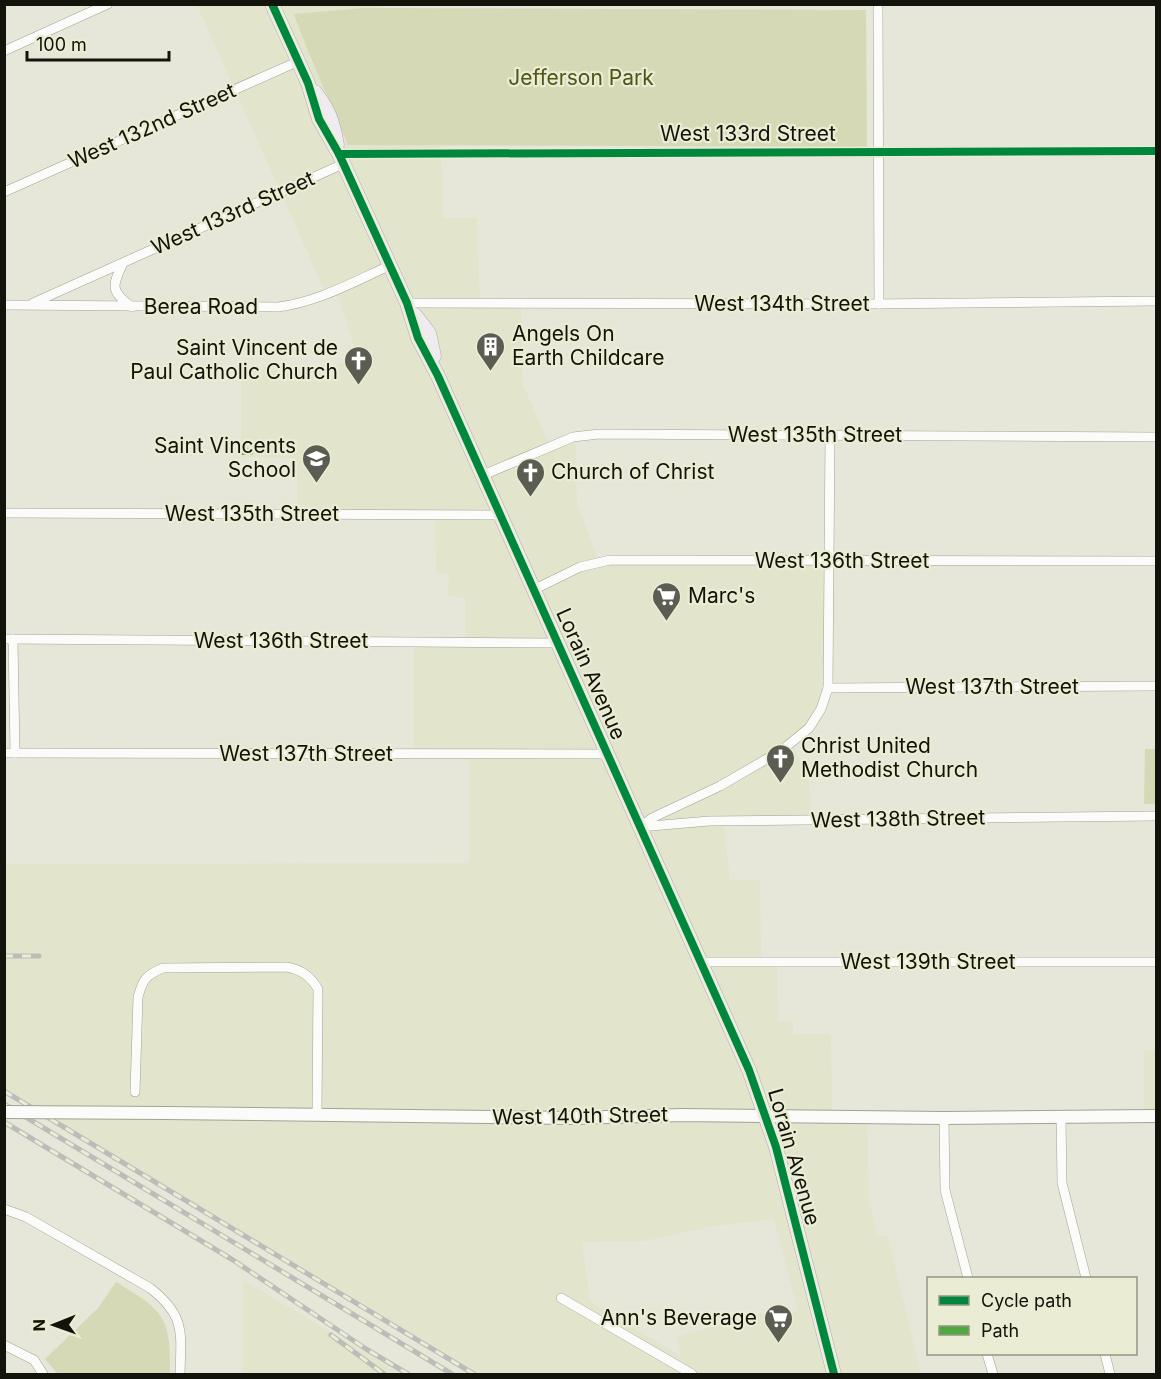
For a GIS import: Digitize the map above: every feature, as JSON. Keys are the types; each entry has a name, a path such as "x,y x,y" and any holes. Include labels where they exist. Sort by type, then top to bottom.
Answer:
{"main road":[{"name":"Lorain Avenue","path":"272,4 308,83 319,119 341,159 406,303 418,338 438,376 749,1070 776,1147 834,1374"},
{"name":"West 140th Street","path":"4,1112 317,1114 572,1119 682,1115 944,1118 1156,1116"}],"street":[{"path":"4,51 108,4"},
{"path":"878,4 879,304"},
{"name":"West 132nd Street","path":"4,192 299,61"},
{"name":"West 133rd Street","path":"31,304 123,263 341,159 1156,151"},
{"path":"123,263 115,278 115,290 118,296 132,307"},
{"name":"Berea Road","path":"4,305 278,307 298,304 329,293 388,266"},
{"name":"West 134th Street","path":"406,303 879,304 1156,301"},
{"name":"West 135th Street","path":"481,476 573,437 599,434 1156,437"},
{"path":"639,827 652,818 720,786 782,750 810,728 821,710 828,688 830,435"},
{"name":"West 135th Street","path":"4,513 499,515"},
{"name":"West 136th Street","path":"533,590 580,567 610,560 1156,561"},
{"path":"9,639 10,753"},
{"name":"West 136th Street","path":"9,639 557,643"},
{"name":"West 137th Street","path":"828,688 1156,686"},
{"name":"West 137th Street","path":"10,753 607,754"},
{"name":"West 138th Street","path":"639,827 709,821 1156,816"},
{"name":"West 139th Street","path":"700,962 1156,962"},
{"path":"135,1092 138,997 141,984 150,974 163,968 287,967 300,969 318,989 317,1114"},
{"path":"1061,1116 1062,1183 1086,1277"},
{"path":"944,1118 945,1190 968,1277"},
{"path":"4,1209 26,1217 162,1297 179,1323 180,1374"},
{"path":"561,1298 692,1374"},
{"path":"4,1345 34,1360 43,1374"},
{"path":"988,1355 993,1374"},
{"path":"1105,1355 1110,1374"}],"shaded area":[{"path":"197,5 383,5 383,8 364,8 310,59 322,81 348,145 441,145 443,218 477,218 480,300 521,300 522,382 548,443 575,433 577,503 600,565 613,563 824,564 824,686 818,708 807,726 790,738 809,783 811,816 723,818 730,880 760,880 761,957 777,958 778,1021 793,1021 793,1034 831,1034 832,1111 867,1112 869,1199 877,1235 888,1237 921,1374 480,1374 5,1088 4,864 469,863 469,751 414,751 414,639 466,638 465,597 448,596 449,574 436,573 435,512 297,511 297,458 241,457 241,369 322,369 358,358 338,295 328,298","holes":["774,1219 798,1311 764,1320 762,1313 677,1337 681,1357 590,1301 582,1242 644,1241 713,1226"]},
{"path":"1144,1051 1156,1051 1156,1112 1144,1112"},
{"path":"243,1280 401,1374 243,1374"}],"green space":[{"name":"Jefferson Park","path":"364,8 866,10 867,147 348,145 294,14"},
{"path":"1145,749 1156,749 1156,804 1144,804"},
{"path":"116,1282 145,1301 162,1318 169,1340 170,1374 58,1374 45,1359 98,1308"}],"railway":[{"path":"4,956 39,956"},
{"path":"4,1091 474,1374"},
{"path":"4,1104 452,1374"},
{"path":"4,1122 233,1260 366,1349 408,1374"},
{"path":"331,1335 384,1374"}],"marked path":[{"path":"241,452 260,451"}],"cycle path":[{"path":"272,4 308,83 319,119 339,154 407,303 418,338 438,376 749,1070 776,1147 834,1374"},
{"path":"339,154 1156,151"}],"place":[{"name":"Angels On Earth Childcare","path":"491,372"},
{"name":"Saint Vincent de Paul Catholic Church","path":"359,386"},
{"name":"Saint Vincents School","path":"317,484"},
{"name":"Church of Christ","path":"530,498"},
{"name":"Marc's","path":"667,622"},
{"name":"Christ United Methodist Church","path":"780,784"},
{"name":"Ann's Beverage","path":"778,1344"}]}
